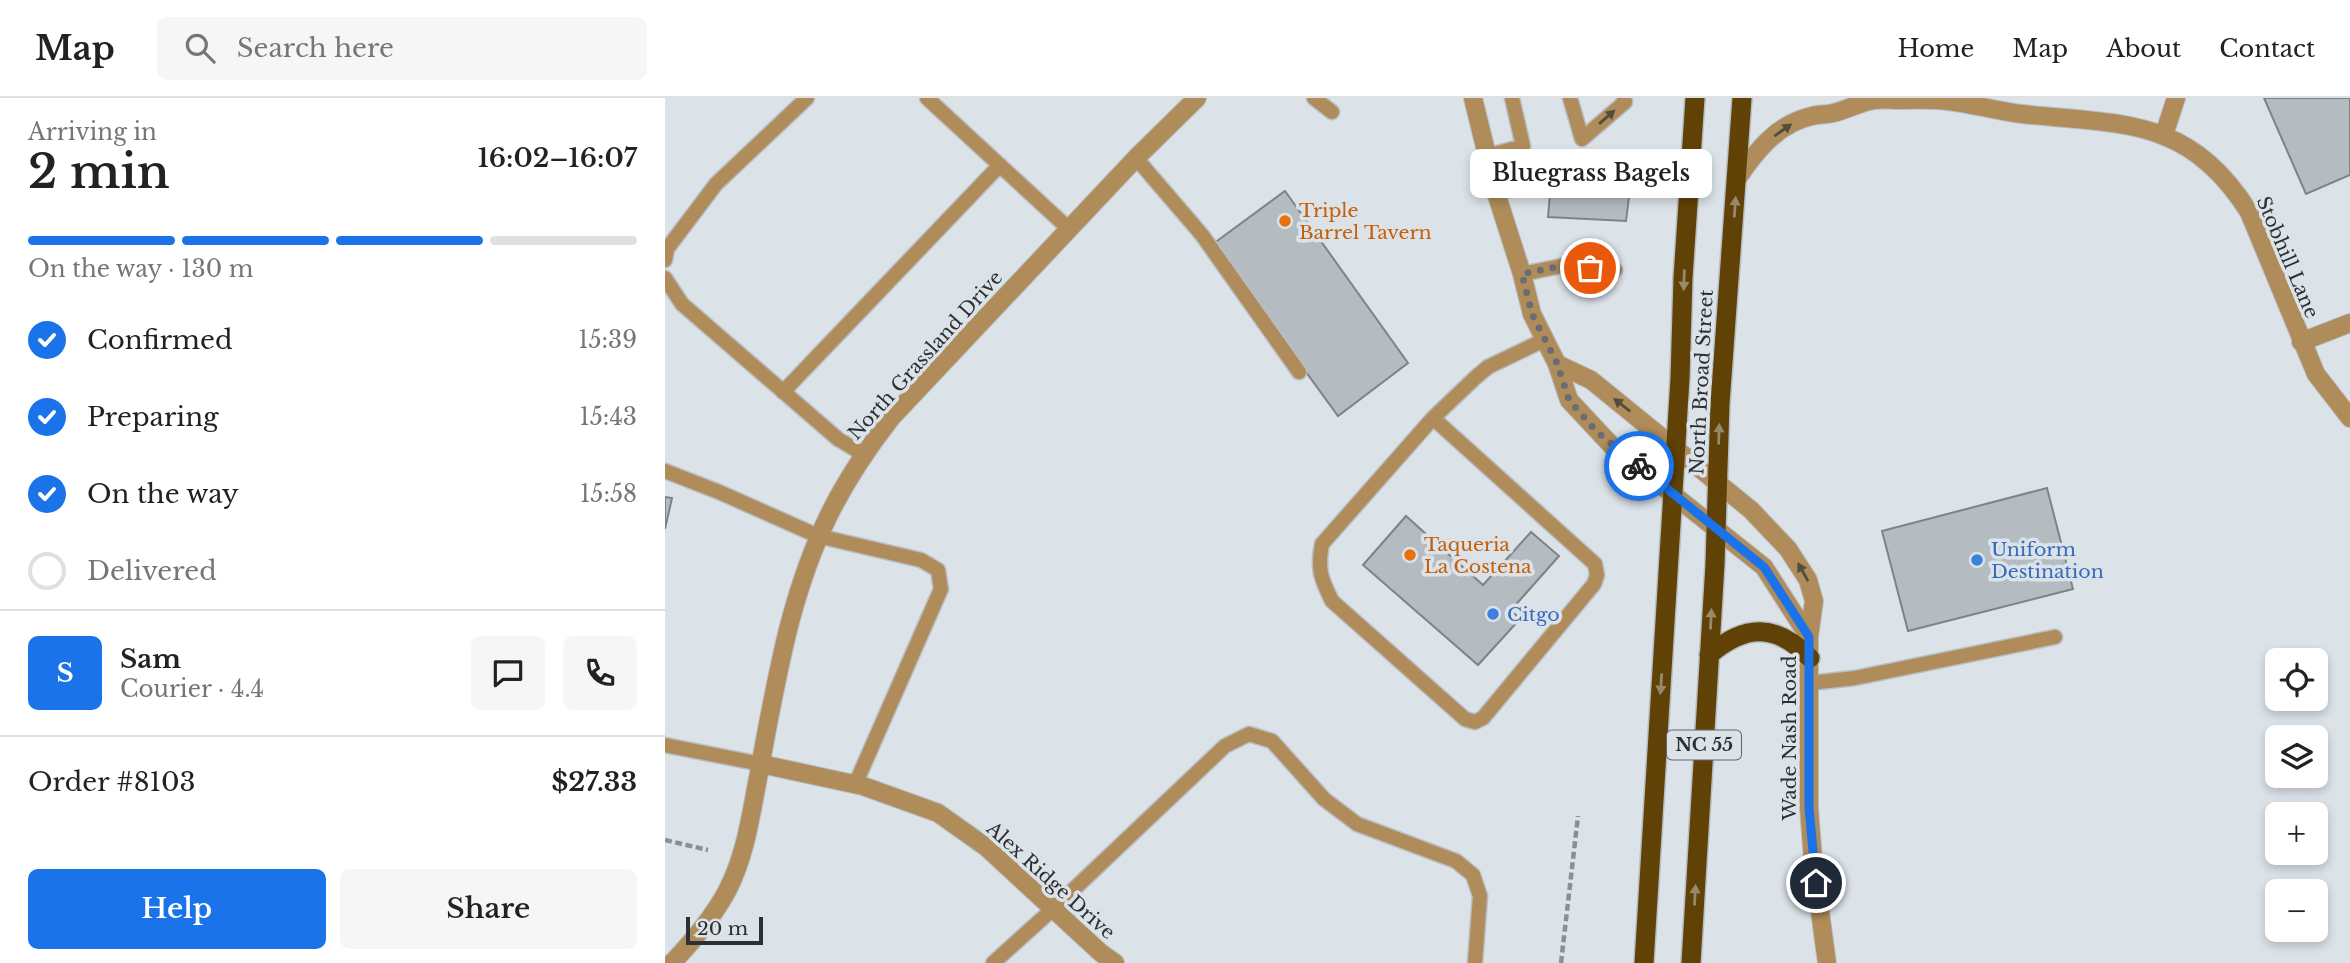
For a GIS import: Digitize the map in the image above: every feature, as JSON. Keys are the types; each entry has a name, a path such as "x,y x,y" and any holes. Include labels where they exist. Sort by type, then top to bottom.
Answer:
{"highway":[{"name":"North Broad Street","path":"1644,963 1695,98"},
{"name":"North Broad Street","path":"1691,963 1720,404 1742,98"},
{"path":"1709,655 1734,637 1767,631 1783,636 1797,645 1809,658"}],"street":[{"name":"North Grassland Drive","path":"672,963 702,932 727,890 746,841 790,623 818,536 839,493 863,454 891,418 1196,98"},
{"name":"Wade Nash Road","path":"1473,98 1532,314 1557,363 1569,400 1612,446 1764,567 1809,637"},
{"path":"2164,135 2176,98"},
{"name":"Stobhill Lane","path":"1737,179 1752,156 1792,123 1811,116 1834,113 1871,99 1948,101 2018,114 2122,123 2164,135 2191,150 2236,191 2249,212 2316,374 2350,418"},
{"path":"2301,342 2350,323"},
{"name":"Wade Nash Road","path":"1557,363 1591,380 1718,482 1765,523 1799,564 1808,580 1814,601 1809,637 1809,808 1827,963"},
{"name":"Alex Ridge Drive","path":"761,764 855,785 938,813 986,847 1115,963"}],"lane":[{"path":"665,260 667,249 716,184 807,98"},
{"path":"927,98 1069,229"},
{"path":"1314,98 1332,112"},
{"path":"1487,156 1523,146 1511,98"},
{"path":"1570,98 1582,139 1625,102 1624,98"},
{"path":"1136,158 1202,235 1299,372"},
{"path":"783,392 1000,164"},
{"path":"1522,274 1566,265 1615,270"},
{"path":"665,278 682,304 838,439 863,454"},
{"path":"1433,418 1595,564 1597,575 1586,595 1483,718 1475,722 1465,719 1332,601 1322,582 1318,564 1322,544 1433,418 1488,368 1544,340"},
{"path":"665,471 818,536 921,560 938,570 941,589 855,785"},
{"path":"1810,683 1855,678 2055,637"},
{"path":"993,963 1055,908 1225,746 1249,734 1272,741 1324,799 1357,824 1456,861 1473,875 1481,896 1475,963"},
{"path":"665,745 761,764"}],"path":[{"path":"1561,963 1578,816"},
{"path":"665,840 708,850"}],"building":[{"path":"2264,98 2350,98 2350,175 2306,194"},
{"path":"1601,152 1634,156 1626,221 1548,217 1551,182 1598,186"},
{"path":"1285,191 1408,363 1338,416 1213,244"},
{"name":"Uniform Destination","path":"2047,488 2073,589 1908,631 1882,531"},
{"path":"665,497 672,498 665,529"},
{"path":"1406,516 1483,585 1531,532 1559,556 1511,610 1520,619 1478,665 1363,565"}],"way so far":[{"path":"1590,268 1566,265 1522,274 1532,314 1557,363 1569,400 1596,431 1639,466"}],"place":[{"name":"Triple Barrel Tavern","path":"1285,221"},
{"name":"Bluegrass Bagels","path":"1590,268"},
{"name":"Taqueria La Costena","path":"1410,555"},
{"name":"Uniform Destination","path":"1977,560"},
{"name":"Citgo","path":"1493,614"}],"route":[{"path":"1639,466 1764,567 1809,637 1809,808 1816,883"}]}
